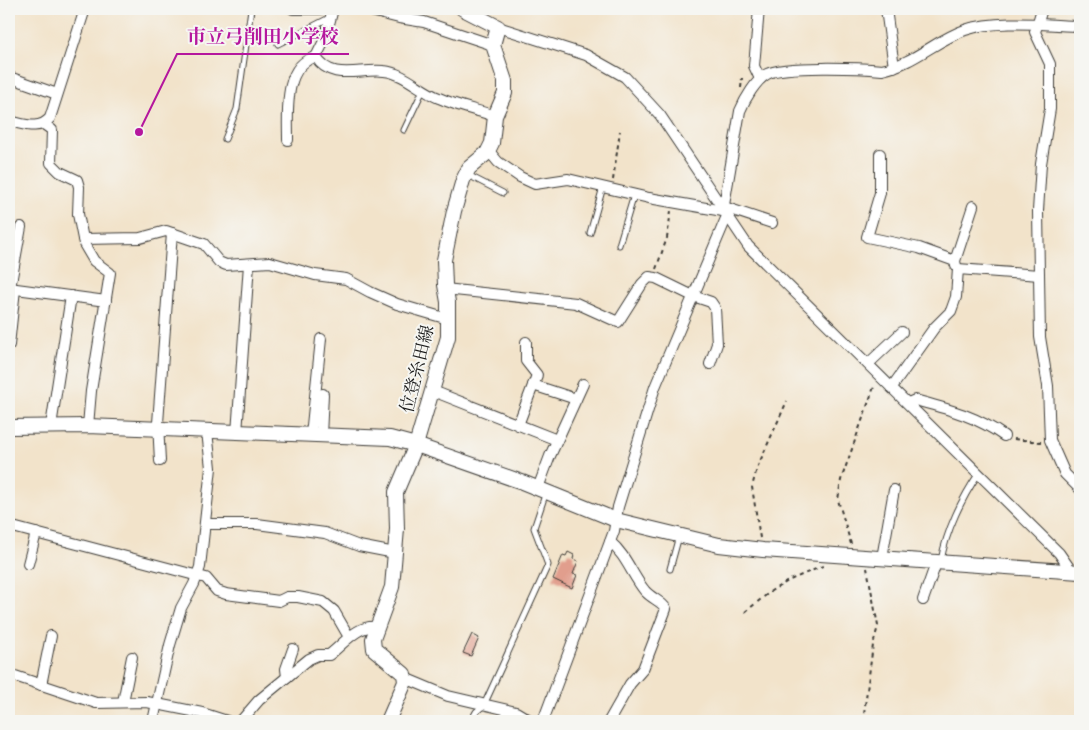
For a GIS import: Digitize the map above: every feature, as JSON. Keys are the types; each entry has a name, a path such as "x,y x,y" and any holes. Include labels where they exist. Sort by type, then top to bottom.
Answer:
{"street":[{"path":"9,121 36,127 45,125 50,118 85,9"},
{"path":"293,9 320,9"},
{"path":"363,9 424,22 493,45"},
{"path":"463,9 498,27 586,55 625,77 660,115 748,246 892,387 1075,571"},
{"path":"759,9 754,66 760,79"},
{"path":"886,9 894,67"},
{"path":"1042,9 1035,25 1035,32 1050,64 1050,109 1041,164 1038,211 1040,337 1048,386 1051,443 1066,474 1080,489"},
{"path":"288,140 292,80 301,64 316,57 325,39 331,13"},
{"path":"543,721 610,542 655,387 693,296 724,211 740,111 760,79 773,71 882,70 894,67 965,30 982,26 1080,26"},
{"path":"498,27 493,45 505,81 505,94 495,116 492,143 488,150 498,162 520,177 535,184 568,179 634,195 724,211 772,223"},
{"path":"316,57 325,68 334,72 382,70 394,73 438,98 495,116"},
{"path":"9,77 57,94"},
{"path":"45,125 52,130 51,163 60,172 77,180 80,186 78,214 83,239 94,261 110,273 91,391 88,426"},
{"name":"位登糸田線","path":"405,678 404,674 374,649 373,640 392,587 395,553 396,492 416,445 448,337 444,260 454,212 469,168 488,150"},
{"path":"880,154 880,193 867,236 919,248 956,265 1039,275"},
{"path":"892,387 934,328 951,311 956,297 956,265 973,206"},
{"path":"9,345 11,288 20,227"},
{"path":"83,239 140,238 166,231 204,244 219,262 226,265 270,262 315,275 346,279 397,304 448,320"},
{"path":"160,461 159,429 172,233"},
{"path":"237,432 249,264"},
{"path":"445,289 576,303 618,322 642,284 649,277 653,278 711,302 715,308 717,344 710,364"},
{"path":"11,288 106,301"},
{"path":"51,426 71,296"},
{"path":"868,364 902,332"},
{"path":"316,436 321,339"},
{"path":"518,425 537,374 526,361 526,342"},
{"path":"542,490 558,440 583,384"},
{"path":"533,385 576,399"},
{"path":"433,391 558,440"},
{"path":"316,436 323,394"},
{"path":"908,403 915,400 959,412 984,422 1004,436"},
{"path":"9,427 88,426 390,438 416,445 542,490 616,520 719,545 764,550 1075,571"},
{"path":"152,721 181,608 197,575 206,524 212,468 207,431"},
{"path":"882,558 894,490"},
{"path":"206,524 257,524 325,533 359,546 395,553"},
{"path":"9,526 197,575 206,578 217,591 226,594 279,601 287,597 298,597 323,602 334,611 349,637"},
{"path":"28,564 36,533"},
{"path":"609,721 630,684 642,669 666,609 663,604 645,591 618,549 610,542"},
{"path":"923,600 938,561"},
{"path":"241,721 259,700 309,659 318,655 329,655 349,637 367,626 377,627"},
{"path":"41,685 51,636"},
{"path":"287,677 286,669 293,648"},
{"path":"123,702 132,657"},
{"path":"9,674 96,703 156,704 202,713 227,721"},
{"path":"388,721 405,678 448,696 516,712 532,721"}],"lane":[{"path":"225,139 238,108 251,9"},
{"path":"278,44 331,13"},
{"path":"404,130 422,90"},
{"path":"466,174 503,193"},
{"path":"590,233 607,188"},
{"path":"619,245 634,195"},
{"path":"938,561 963,501 979,474"},
{"path":"471,721 476,712 484,705 548,564 534,528 542,490"},
{"path":"670,569 679,535"}],"path":[{"path":"607,188 620,131"},
{"path":"653,278 667,238 673,202"},
{"path":"863,721 873,645 878,626 860,556 838,500 849,454 859,434 879,375"},
{"path":"764,550 752,487 757,468 787,401"},
{"path":"1004,436 1014,440 1051,443"},
{"path":"745,612 771,590 790,580 818,570 832,561 834,555"}],"building":[{"path":"568,552 574,555 573,559 578,561 573,574 577,575 572,588 553,579 563,555 566,556"},
{"path":"472,634 479,638 471,656 463,653"}],"place":[{"name":"市立弓削田小学校","path":"139,132"}]}
